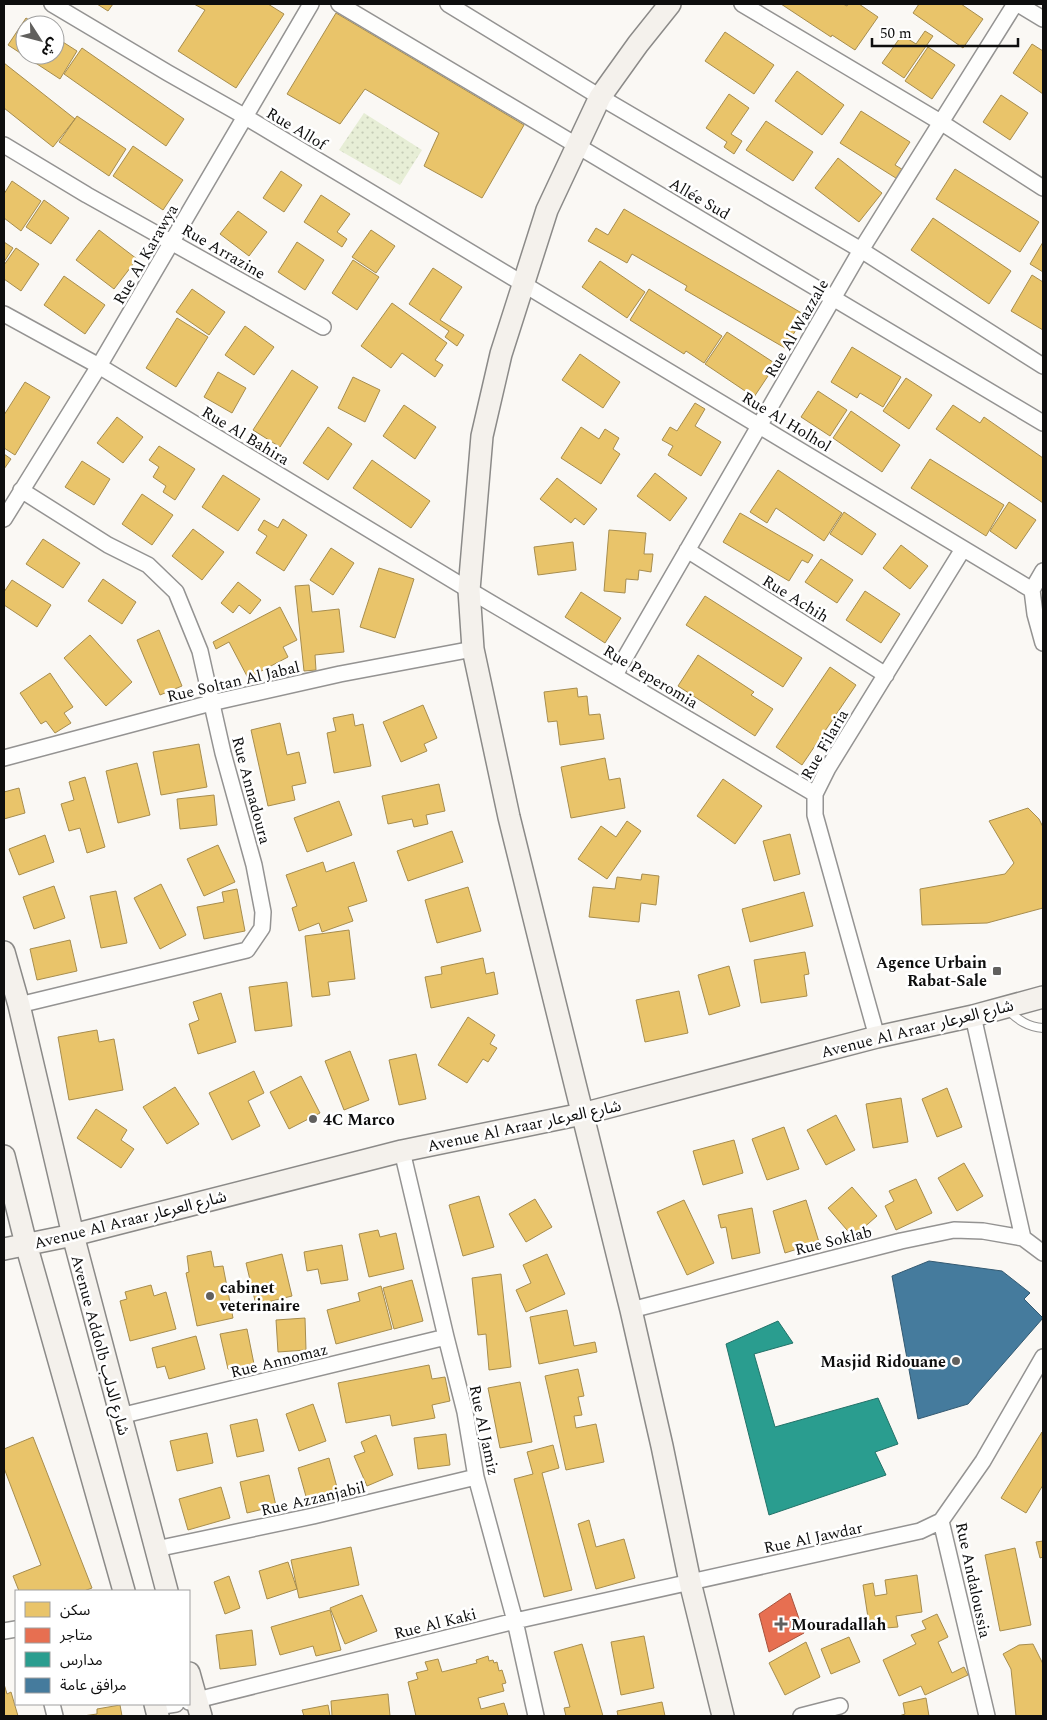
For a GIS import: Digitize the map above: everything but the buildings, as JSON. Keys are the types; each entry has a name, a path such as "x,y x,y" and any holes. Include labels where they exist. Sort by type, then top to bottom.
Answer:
{"street":[{"name":"Rue Allof","path":"52,4 244,116 522,284"},
{"name":"Rue Al Karawya","path":"4,519 173,242 244,116 311,4"},
{"name":"Allée Sud","path":"339,4 1043,423"},
{"path":"448,4 600,97 861,250 1043,366"},
{"path":"670,4 638,44 600,97 548,210 522,284 501,354 482,436 469,590 473,649 511,826 630,1310 662,1446 690,1582 723,1716"},
{"path":"742,4 942,123 1043,188"},
{"path":"1017,4 1043,19"},
{"name":"Rue Al Wazzale","path":"615,675 861,250 1017,4"},
{"name":"Rue Arrazine","path":"4,145 87,195 323,327"},
{"name":"Rue Al Holhol","path":"522,284 1032,590"},
{"name":"Rue Al Bahira","path":"4,314 99,366 469,590"},
{"name":"Rue Annadoura","path":"19,1005 247,950 262,928 263,912 254,866 223,753 200,651 176,592 148,565 108,545 21,490"},
{"name":"Rue Filaria","path":"877,1037 815,815 815,794 828,768 963,549"},
{"name":"Rue Achih","path":"687,550 886,675"},
{"path":"1043,571 1032,590 1043,643"},
{"name":"Rue Peperomia","path":"469,590 815,794"},
{"name":"Rue Soltan Al Jabal","path":"4,758 211,702 340,674 473,649"},
{"name":"Avenue Addolb شارع الدلب","path":"4,952 19,1005 73,1235 167,1590"},
{"name":"Avenue Al Araar شارع العرعار","path":"4,1249 73,1235 402,1150 582,1114 877,1037 973,1016 1043,997"},
{"path":"973,1016 1023,1238"},
{"name":"Rue Al Jamiz","path":"402,1150 465,1412 476,1477 515,1621 536,1716"},
{"path":"4,1156 26,1244 124,1590"},
{"name":"Rue Soklab","path":"630,1310 901,1241 954,1230 983,1231 1023,1238 1043,1253"},
{"name":"Rue Annomaz","path":"120,1416 446,1337"},
{"name":"Rue Andaloussia","path":"987,1716 941,1521 1038,1381 1043,1357"},
{"name":"Rue Azzanjabil","path":"156,1549 313,1516 476,1477"},
{"name":"Rue Al Jawdar","path":"690,1582 920,1531 941,1521"},
{"name":"Rue Al Kaki","path":"190,1703 515,1621 690,1582"},
{"path":"801,1716 840,1706"}],"lane":[{"path":"1005,1006 1018,1020 1033,1027 1043,1028"}],"green space":[{"path":"364,113 422,150 400,185 339,150"}],"place":[{"name":"Agence Urbain Rabat-Sale","path":"997,971"},
{"name":"4C Marco","path":"313,1119"},
{"name":"cabinet veterinaire","path":"210,1296"},
{"name":"Masjid Ridouane","path":"956,1361"},
{"name":"Mouradallah","path":"781,1624"}]}
